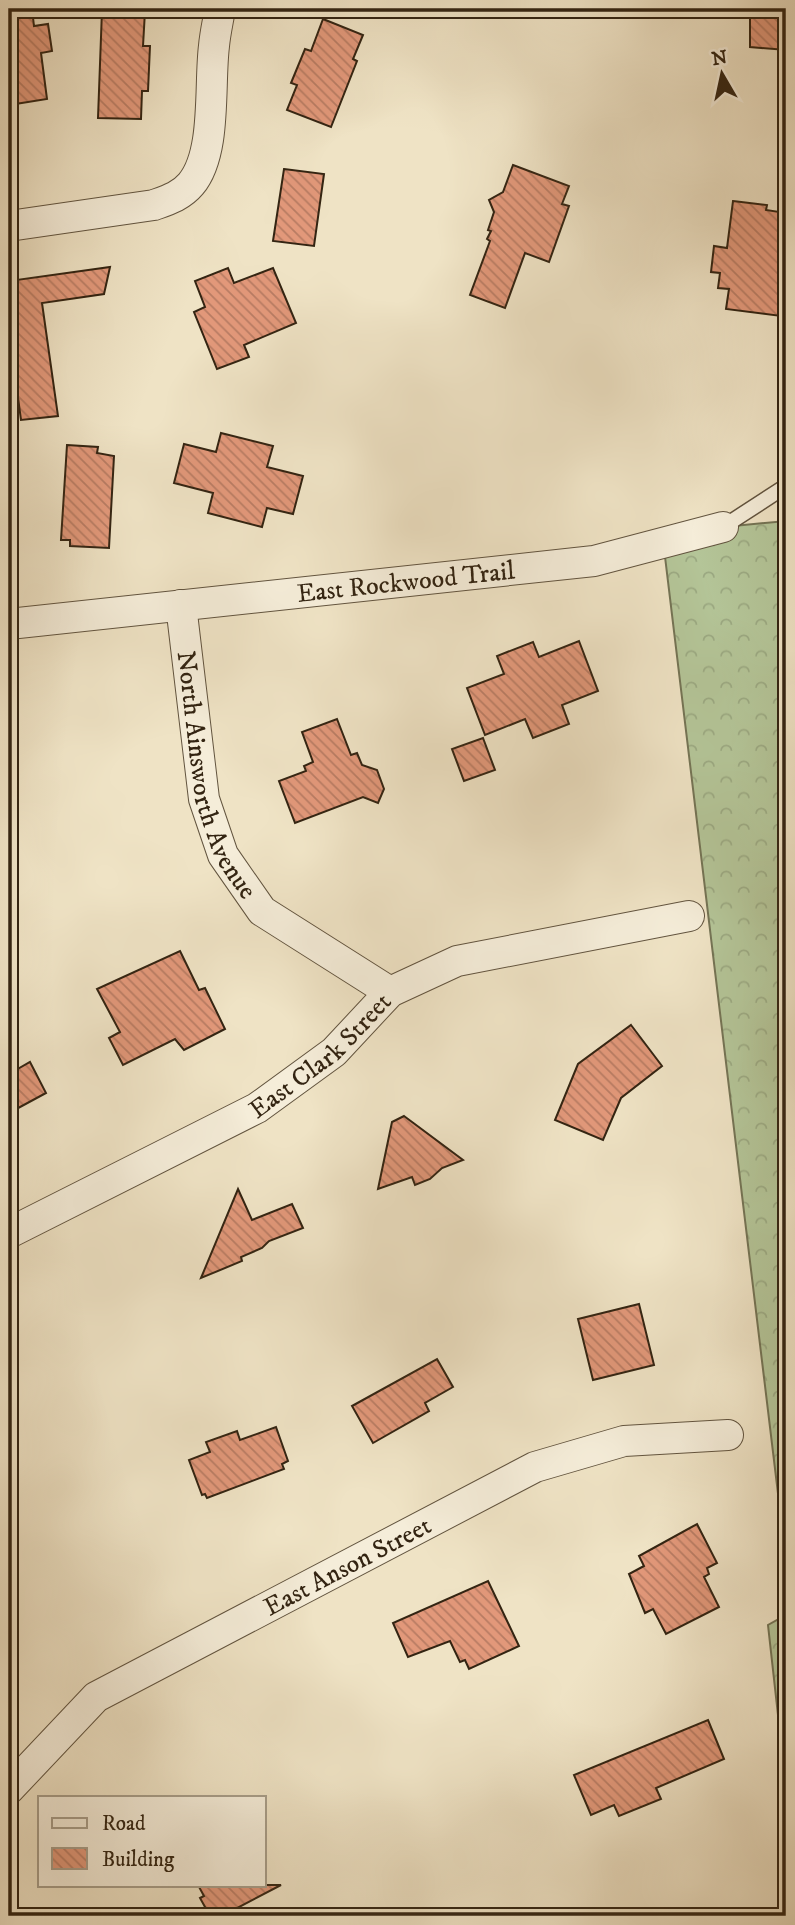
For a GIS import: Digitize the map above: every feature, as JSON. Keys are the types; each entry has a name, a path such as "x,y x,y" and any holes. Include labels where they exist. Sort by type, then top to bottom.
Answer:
{"street":[{"path":"9,226 154,205 175,197 191,184 202,166 207,147 214,47 220,9"},
{"name":"East Rockwood Trail","path":"9,624 594,561 670,538 723,527"},
{"name":"North Ainsworth Avenue","path":"181,605 204,799 223,855 262,911 390,992"},
{"name":"East Clark Street","path":"9,1233 257,1108 334,1052 390,992 457,961 689,916"},
{"name":"East Anson Street","path":"9,1789 96,1696 535,1467 624,1441 728,1435"}],"lane":[{"name":"East Rockwood Trail","path":"723,527 786,486"}],"green space":[{"path":"786,521 786,1560 663,540 723,527"},
{"path":"786,1615 786,1787 768,1625"}],"building":[{"path":"9,9 32,9 34,26 48,24 52,51 41,53 47,99 9,105"},
{"path":"750,9 786,9 786,50 750,47"},
{"path":"102,10 145,11 143,46 150,46 148,91 142,91 141,119 98,118"},
{"path":"323,19 363,35 353,59 357,61 331,127 287,110 297,85 291,83 305,49 311,51"},
{"path":"513,165 569,186 562,204 569,206 549,262 525,253 505,308 470,295 490,241 487,239 491,231 488,230 494,212 489,200 503,192"},
{"path":"284,169 324,174 314,246 273,241"},
{"path":"733,201 767,205 766,210 786,213 786,280 781,316 726,309 729,289 718,288 720,273 711,272 714,246 727,248"},
{"path":"110,267 104,294 42,303 58,416 21,420 9,331 9,281"},
{"path":"228,268 234,283 273,268 296,323 244,345 249,357 217,369 194,312 205,307 195,281"},
{"path":"221,433 273,446 267,467 303,476 293,514 267,508 262,527 208,513 213,493 174,483 184,444 216,452"},
{"path":"67,445 98,447 97,453 114,456 109,548 70,546 70,540 61,540"},
{"path":"579,641 598,691 562,705 569,724 533,738 525,719 485,735 467,688 504,674 497,656 533,642 539,657"},
{"path":"337,719 351,755 357,753 362,765 377,770 384,789 378,803 363,797 295,823 279,781 306,771 304,766 313,762 302,732"},
{"path":"483,738 495,770 464,781 452,749"},
{"path":"180,951 199,990 205,988 225,1029 184,1050 175,1039 123,1065 109,1038 120,1032 97,989"},
{"path":"631,1025 662,1066 621,1098 603,1140 555,1120 578,1064"},
{"path":"30,1062 46,1093 9,1113 9,1074"},
{"path":"404,1116 463,1160 442,1168 430,1179 415,1185 412,1177 378,1189 392,1122"},
{"path":"238,1189 252,1220 292,1204 303,1228 269,1241 262,1248 241,1257 242,1261 201,1278"},
{"path":"639,1304 654,1365 593,1380 578,1319"},
{"path":"437,1359 453,1387 425,1403 429,1411 373,1443 352,1406"},
{"path":"276,1427 288,1461 282,1464 284,1469 207,1498 205,1494 202,1495 189,1460 210,1452 206,1442 237,1431 240,1440"},
{"path":"697,1524 717,1563 707,1568 709,1574 704,1577 719,1607 666,1634 653,1609 645,1613 629,1574 644,1566 639,1556"},
{"path":"488,1581 519,1646 469,1669 465,1660 460,1662 450,1641 408,1657 393,1623"},
{"path":"708,1720 724,1759 656,1788 661,1799 619,1816 614,1805 591,1815 574,1775"},
{"path":"281,1885 222,1916 210,1916 200,1898 204,1896 199,1886"}]}
